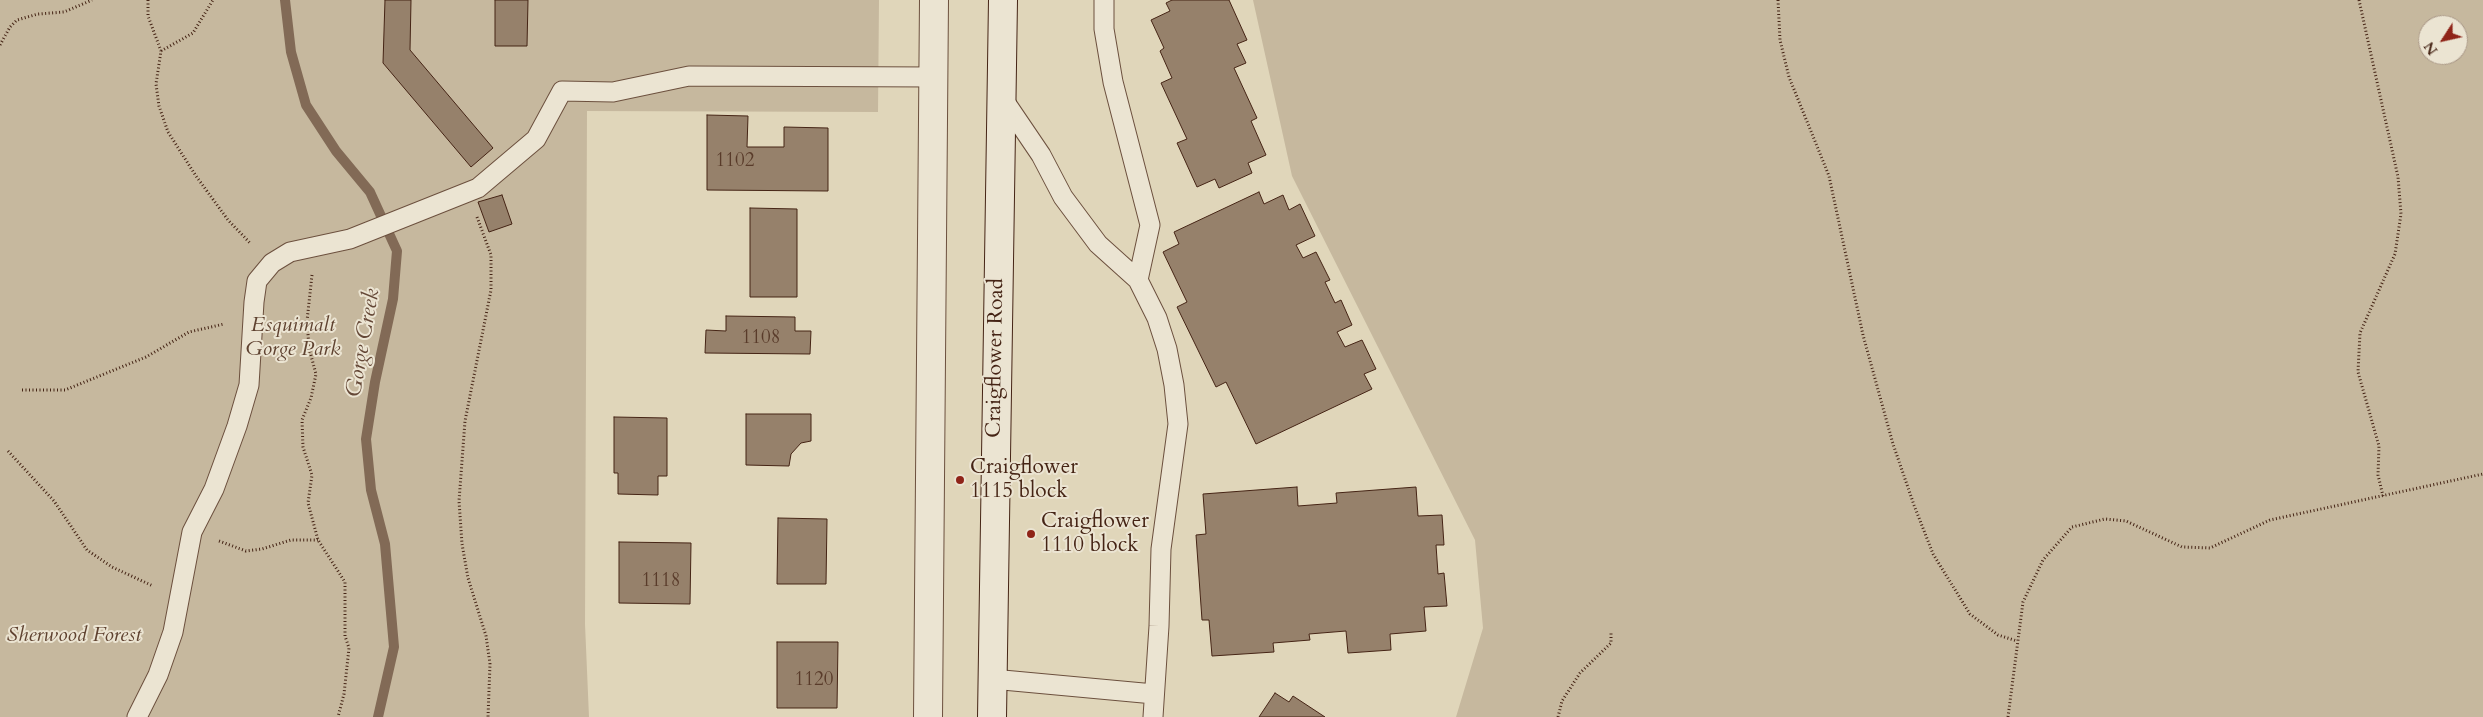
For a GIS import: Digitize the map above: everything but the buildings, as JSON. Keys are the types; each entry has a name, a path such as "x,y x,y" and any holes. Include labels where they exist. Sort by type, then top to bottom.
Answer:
{"main road":[{"path":"928,717 934,0"},
{"name":"Craigflower Road","path":"992,717 1003,0"}],"lane":[{"path":"1104,0 1104,29 1113,82 1150,225 1138,280"},
{"path":"137,717 158,675 173,632 192,532 214,489 242,410 249,385 252,320 257,281 272,263 290,252 350,239 478,188 536,140 562,91 613,92 689,76 934,77"},
{"path":"1002,96 1041,155 1063,198 1098,244 1138,280 1156,318 1166,349 1174,385 1178,424 1161,549 1159,626 1152,717"},
{"path":"992,679 1154,694"}],"path":[{"path":"0,45 10,26 17,20 38,14 64,12 92,0"},
{"path":"148,0 148,16 161,51 156,84 168,132 196,176 228,220 272,263"},
{"path":"161,51 193,33 213,0"},
{"path":"1778,0 1780,40 1789,78 1829,176 1863,335 1893,444 1932,554 1970,614 1998,635 2017,641"},
{"path":"2359,0 2398,177 2401,214 2395,254 2360,333 2358,372 2378,446 2378,475 2383,496"},
{"path":"429,207 478,218 491,255 491,290 465,421 459,501 462,544 468,578 486,636 490,664 488,717"},
{"path":"311,247 313,280 307,321 310,348 316,374 311,398 302,420 303,447 312,475 308,503 318,540 345,582 345,636 349,648 344,694 338,717"},
{"path":"22,390 65,390 146,357 189,332 252,320"},
{"path":"8,451 54,501 87,550 112,568 179,596"},
{"path":"2008,717 2023,602 2043,560 2072,527 2105,519 2126,521 2182,548 2210,548 2270,520 2483,474"},
{"path":"192,532 246,551 262,549 290,540 318,540"},
{"path":"1558,717 1562,701 1580,673 1612,643 1611,632"}],"green space":[{"name":"Esquimalt Gorge Park","path":"0,0 879,0 878,112 587,111 585,624 589,717 0,717"},
{"path":"1253,0 2483,0 2483,717 1456,717 1483,628 1475,540 1292,176"}],"waterway":[{"name":"Gorge Creek","path":"285,0 291,52 306,105 336,151 370,192 397,251 393,299 375,382 366,439 371,490 385,544 394,647 378,717"}],"place":[{"name":"Craigflower 1115 block","path":"960,480"},
{"name":"Craigflower 1110 block","path":"1031,534"}],"park label":[{"name":"Sherwood Forest","path":"74,636"}]}
